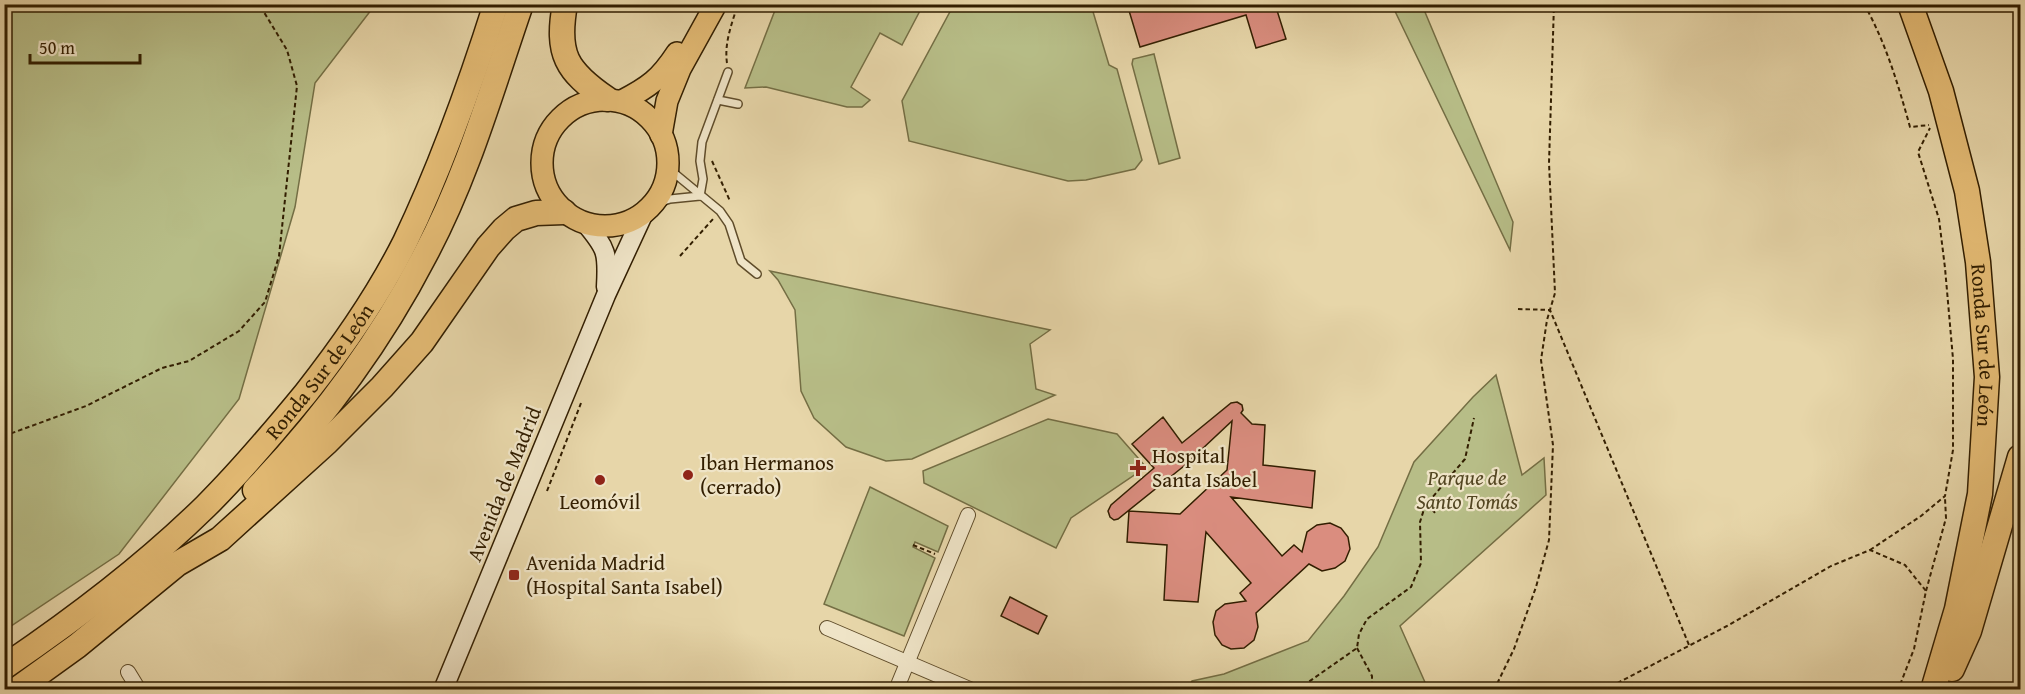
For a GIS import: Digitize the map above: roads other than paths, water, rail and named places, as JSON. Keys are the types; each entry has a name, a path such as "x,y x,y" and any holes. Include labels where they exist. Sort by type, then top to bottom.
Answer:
{"highway":[{"path":"438,166 450,107 474,30 478,4"},
{"name":"Ronda Sur de León","path":"11,661 130,574 206,506 269,439 326,368 366,312 405,243 468,93 496,4"},
{"name":"Ronda Sur de León","path":"177,564 208,537 271,473 347,382 382,332 426,254 464,170 520,4"},
{"path":"565,4 561,33 566,58 573,72 589,87 614,100 638,109 652,121 667,151 668,168 662,193 649,210 625,224 605,227 585,224 564,212 551,196 543,178 542,159 546,140 555,122 569,109 587,101 614,100 645,90 665,72 690,32 702,4"},
{"path":"661,135 667,101 680,69 716,4"},
{"name":"Ronda Sur de León","path":"1910,4 1941,91 1967,191 1978,262 1987,376 1980,494 1957,609 1933,690"},
{"path":"16,690 78,646 177,564 220,539 327,442 382,387 422,342 488,247 504,229 516,219 536,213 564,212"},
{"path":"1943,690 1969,631 2020,457"}],"main road":[{"name":"Avenida de Madrid","path":"443,690 606,295 649,210"},
{"name":"Avenida de Madrid","path":"585,224 606,251 606,295"}],"street":[{"path":"896,690 969,515"},
{"path":"827,628 972,690"},
{"path":"128,672 139,690"}],"lane":[{"path":"700,196 703,179 700,161 702,142 728,72"},
{"path":"718,100 738,104"},
{"path":"668,168 720,211 729,224 741,261 757,274"},
{"path":"649,210 670,199 700,196"}],"place":[{"name":"Hospital Santa Isabel","path":"1138,468"},
{"name":"Iban Hermanos (cerrado)","path":"688,475"},
{"name":"Leomóvil","path":"600,480"},
{"name":"Avenida Madrid (Hospital Santa Isabel)","path":"514,575"}],"park label":[{"name":"Parque de Santo Tomás","path":"1467,490"}]}
